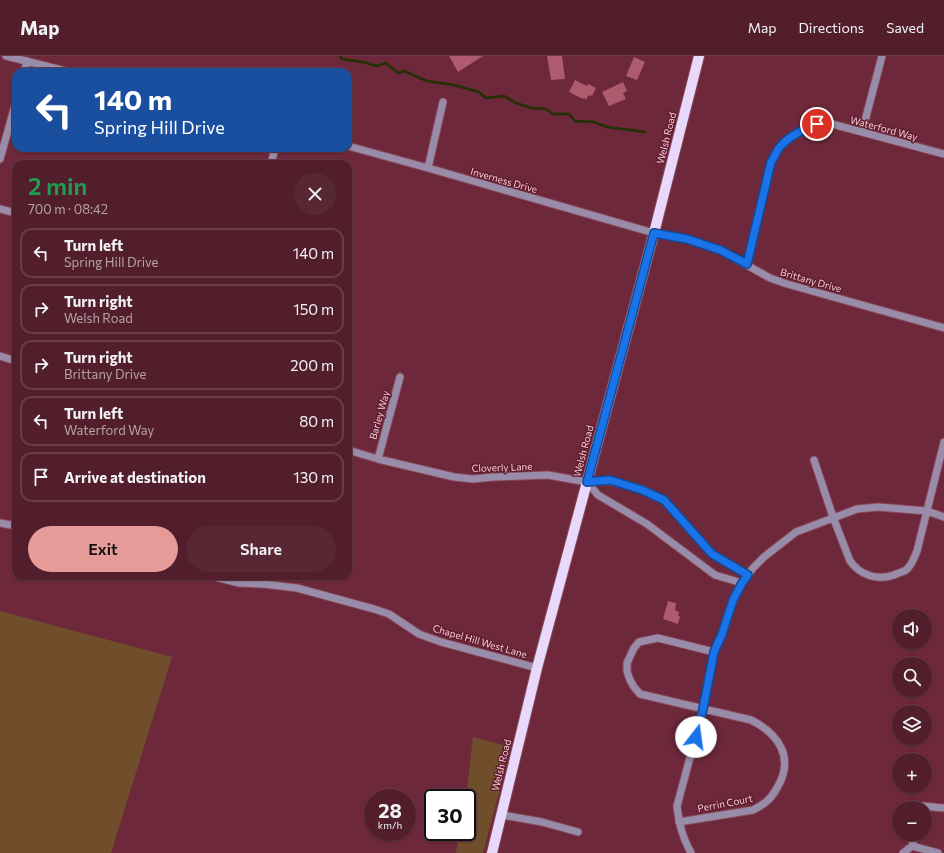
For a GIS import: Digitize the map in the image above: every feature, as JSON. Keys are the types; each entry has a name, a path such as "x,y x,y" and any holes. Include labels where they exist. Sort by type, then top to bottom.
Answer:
{"main road":[{"name":"Welsh Road","path":"492,853 537,668 654,233 699,56"}],"street":[{"path":"6,56 54,68"},
{"path":"862,132 882,56"},
{"path":"25,68 27,61"},
{"path":"428,168 443,102"},
{"path":"0,159 12,116"},
{"name":"Waterford Way","path":"747,264 771,162 779,148 790,137 804,129 817,124 832,124 944,154"},
{"name":"Inverness Drive","path":"352,147 654,233"},
{"path":"0,209 12,212"},
{"name":"Brittany Drive","path":"654,233 687,239 720,250 770,278 787,284 944,328"},
{"path":"0,356 12,360"},
{"name":"Barley Way","path":"378,458 400,377"},
{"path":"814,460 833,517 850,561 854,567 861,572 879,578 906,570 913,562 927,511 940,473 944,442"},
{"name":"Cloverly Lane","path":"352,451 454,477 472,479 548,475 587,482 610,480 642,490 664,500 712,554 748,575"},
{"path":"587,482 598,495 647,524 715,575 742,583"},
{"path":"691,853 685,841 679,822 677,806 703,709 714,652 722,634 733,600 748,575 764,557 796,532 857,509 878,506 927,511 944,517"},
{"path":"0,523 12,525"},
{"name":"Chapel Hill West Lane","path":"228,580 240,583 297,588 374,609 389,614 419,634 441,642 537,668"},
{"name":"Perrin Court","path":"679,822 753,810 763,805 774,794 784,773 785,766 782,750 774,736 766,729 751,720 640,694 634,687 627,672 627,663 634,648 639,642 658,638 714,652"},
{"path":"932,807 944,808"},
{"path":"502,814 542,822 578,832"},
{"path":"903,853 912,846 913,841"},
{"path":"912,846 938,853"}],"shaded area":[{"path":"0,611 172,657 111,853 0,853"},
{"path":"473,737 511,747 483,853 456,853 458,841 476,841 476,789 467,789"}],"building":[{"path":"449,56 483,56 458,72"},
{"path":"547,56 562,56 565,79 551,80"},
{"path":"634,57 645,62 637,80 626,76"},
{"path":"575,80 587,86 588,84 596,88 592,96 588,96 586,100 569,92"},
{"path":"623,82 627,91 623,93 626,99 609,106 602,92"},
{"path":"668,601 676,603 675,610 679,612 678,616 680,616 678,624 663,619"}],"waterway":[{"path":"340,56 342,59 377,66 386,63 398,73 404,71 427,81 454,85 479,92 486,98 504,96 516,103 531,108 546,109 553,114 569,114 575,121 594,122 607,127 645,132"}],"route":[{"path":"696,737 714,652 722,634 733,600 748,575 712,554 664,500 642,490 610,480 587,482 654,233 687,239 720,250 747,264 771,162 779,148 790,137 817,124"}]}
